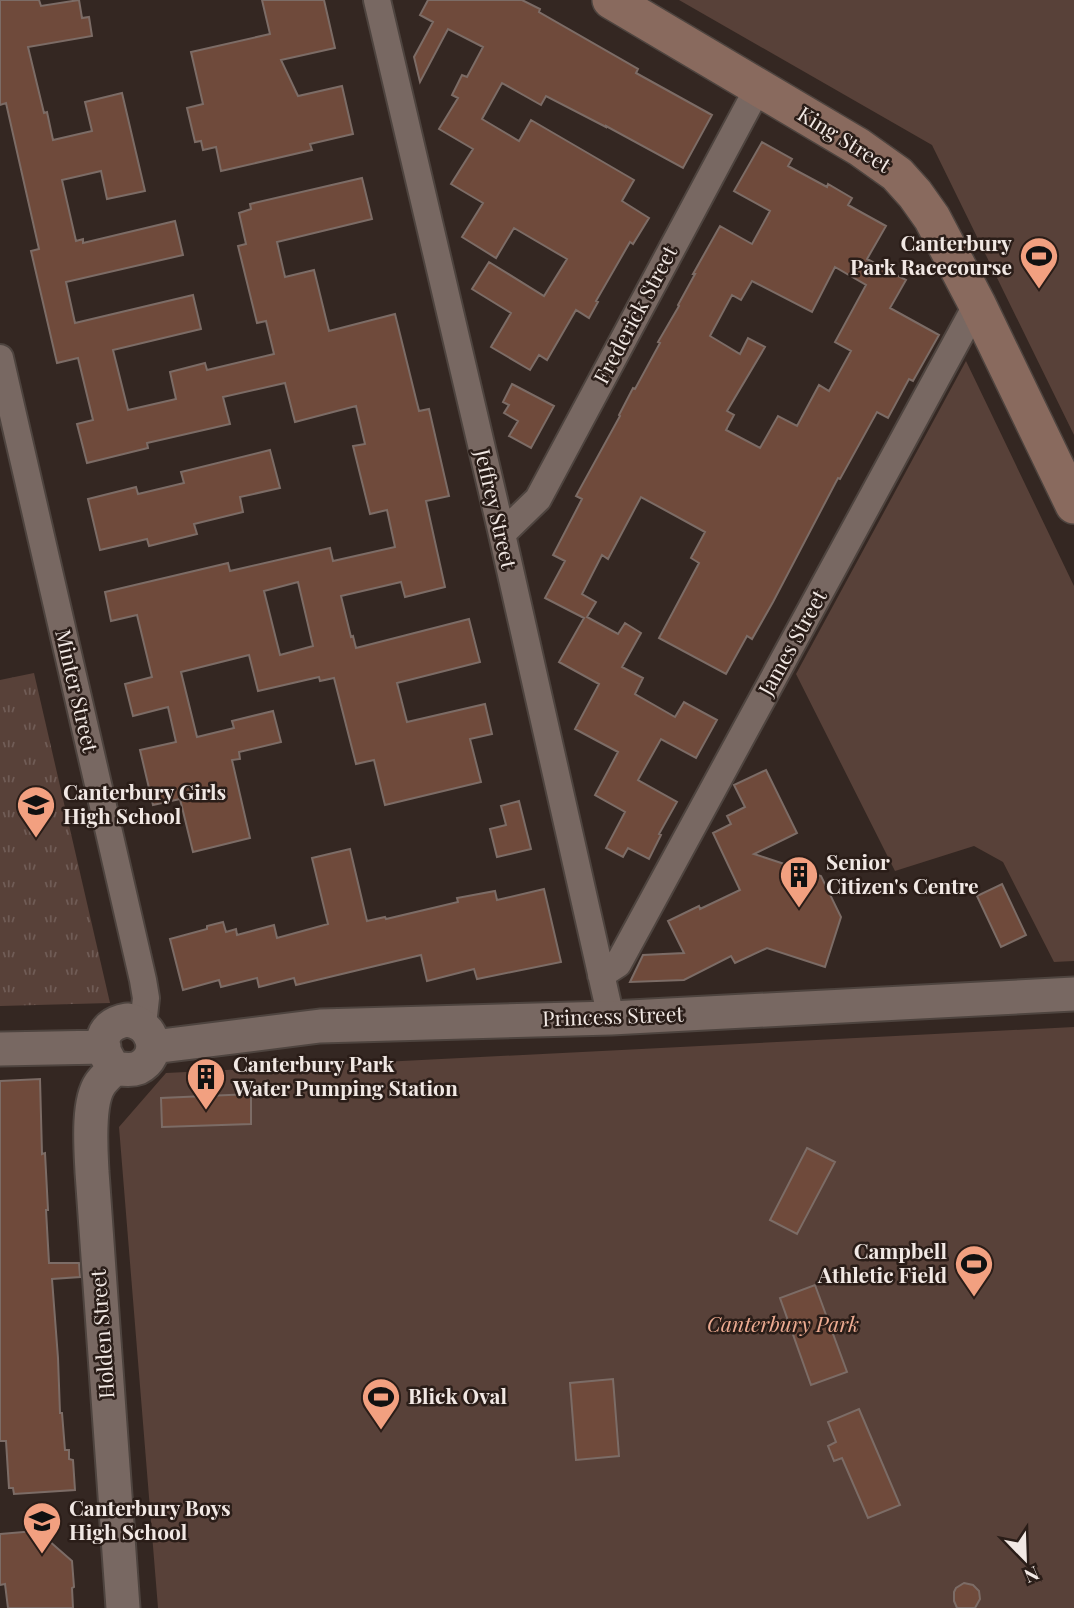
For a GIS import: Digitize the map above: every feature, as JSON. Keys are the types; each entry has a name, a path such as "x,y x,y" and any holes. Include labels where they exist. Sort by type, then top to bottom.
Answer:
{"main road":[{"name":"King Street","path":"611,0 859,147 897,174 932,218 977,304 1074,506"}],"street":[{"name":"Jeffrey Street","path":"376,0 502,534 611,1018"},
{"name":"Frederick Street","path":"502,534 538,499 758,88"},
{"name":"James Street","path":"601,975 618,964 977,304"},
{"name":"Minter Street","path":"0,358 143,980 148,1036"},
{"name":"Princess Street","path":"148,1036 320,1026 611,1018 1074,994"},
{"path":"0,1049 109,1058 129,1069 138,1068 150,1055 148,1036"},
{"name":"Holden Street","path":"109,1058 92,1110 90,1135 123,1608"}],"green space":[{"name":"Canterbury Park Racecourse","path":"679,0 1074,0 1074,435 932,145"},
{"path":"966,361 1074,586 1074,961 1054,962 1003,862 974,846 895,871 796,674"},
{"name":"Canterbury Girls High School","path":"34,673 110,1003 0,1006 0,680"},
{"name":"Canterbury Park","path":"1074,1027 1074,1608 158,1608 119,1127 166,1073"}],"building":[{"path":"0,0 39,0 41,6 79,0 82,18 89,17 92,36 28,47 53,140 92,131 85,102 122,93 145,191 107,199 101,171 62,180 76,241 83,239 83,243 175,221 183,255 66,282 75,323 193,295 201,329 113,350 128,410 176,399 170,372 205,363 207,370 274,354 266,321 257,323 238,246 246,244 239,213 251,209 250,204 362,178 372,219 277,242 285,277 314,270 329,331 395,314 419,411 429,409 449,496 426,501 445,587 405,597 401,582 341,596 356,648 469,619 480,662 397,683 407,722 485,704 492,734 470,739 481,782 385,805 374,760 356,764 334,678 320,681 319,677 258,691 249,655 181,672 197,737 234,728 232,721 273,711 281,742 239,752 240,759 232,760 250,838 193,852 180,799 153,805 140,750 176,742 168,707 133,716 125,684 152,677 137,615 111,621 105,592 228,563 230,571 330,548 333,561 395,547 387,510 370,514 353,446 365,444 356,406 295,422 285,383 223,397 230,424 147,443 148,448 87,463 77,424 93,420 78,358 57,363 31,251 39,249 6,103 0,105","holes":["298,582 313,646 280,655 264,591"]},
{"path":"262,0 324,0 335,48 281,60 298,96 342,86 353,134 310,144 312,150 221,171 216,147 203,150 201,141 195,142 187,108 203,104 191,52 270,34"},
{"path":"428,0 522,0 638,69 636,73 712,115 683,168 546,96 541,105 502,83 482,119 519,141 531,120 634,180 622,201 649,218 633,244 630,242 589,318 576,310 547,360 539,355 530,370 491,347 511,313 472,289 489,262 544,296 567,259 514,228 496,258 462,237 483,203 451,184 473,149 439,129 458,98 452,95 462,75 467,77 483,47 448,29 420,82 414,57 433,22 420,15"},
{"path":"762,142 792,159 788,166 852,198 848,205 886,226 867,259 906,280 890,308 939,335 913,381 909,379 888,418 877,412 840,479 838,478 752,639 747,636 726,674 659,638 699,563 691,558 705,532 641,497 608,559 602,555 582,594 596,602 587,617 618,634 625,623 641,633 622,667 643,678 635,694 675,717 684,702 717,720 696,758 661,739 638,780 677,802 649,859 628,848 623,857 606,848 625,812 595,795 618,752 575,729 599,684 559,662 584,618 545,598 565,561 553,555 582,499 576,496 660,343 658,342 720,226 752,244 770,211 734,191","holes":["835,267 866,285 835,342 851,351 829,391 819,385 797,426 778,416 760,448 726,430 734,415 727,411 765,347 748,338 740,354 710,336 732,295 741,300 752,281 812,312"]},
{"path":"512,384 554,406 531,448 509,436 518,421 504,413 509,405 503,402"},
{"path":"270,450 280,488 240,497 243,512 194,524 197,534 149,546 147,539 100,550 88,499 136,487 138,494 184,483 181,472"},
{"path":"766,770 797,833 754,854 821,876 841,917 825,967 767,948 735,963 731,956 684,980 630,982 643,955 684,953 668,921 740,890 713,833 731,824 727,816 745,807 734,785"},
{"path":"519,801 531,849 497,857 490,829 506,825 501,806"},
{"path":"350,849 367,921 386,919 458,902 457,898 495,891 497,900 544,889 561,962 477,979 474,969 427,981 421,955 296,985 294,978 259,987 257,978 221,987 219,980 183,990 170,939 223,922 226,932 236,929 237,935 274,925 277,938 328,924 312,858"},
{"path":"1002,884 1026,935 1001,947 977,896"},
{"path":"40,1079 49,1263 79,1263 80,1277 52,1279 60,1413 65,1450 69,1450 69,1459 73,1460 75,1490 14,1494 13,1488 9,1488 6,1441 0,1441 0,1081"},
{"name":"Canterbury Park Water Pumping Station","path":"251,1094 251,1124 162,1127 161,1098"},
{"path":"807,1148 835,1162 797,1234 770,1220"},
{"path":"815,1285 847,1372 811,1385 780,1298"},
{"path":"613,1379 619,1456 576,1460 570,1383"},
{"path":"859,1409 900,1505 868,1518 842,1458 834,1461 828,1446 836,1442 828,1422"},
{"path":"47,1530 48,1540 72,1561 73,1608 8,1608 5,1584 0,1585 0,1534"},
{"path":"964,1583 973,1585 979,1591 980,1599 975,1608 957,1608 954,1592"}],"place":[{"name":"Canterbury Park Racecourse","path":"1039,290"},
{"name":"Canterbury Girls High School","path":"36,839"},
{"name":"Senior Citizen's Centre","path":"799,909"},
{"name":"Canterbury Park Water Pumping Station","path":"206,1111"},
{"name":"Campbell Athletic Field","path":"974,1298"},
{"name":"Blick Oval","path":"381,1431"},
{"name":"Canterbury Boys High School","path":"42,1555"}]}
